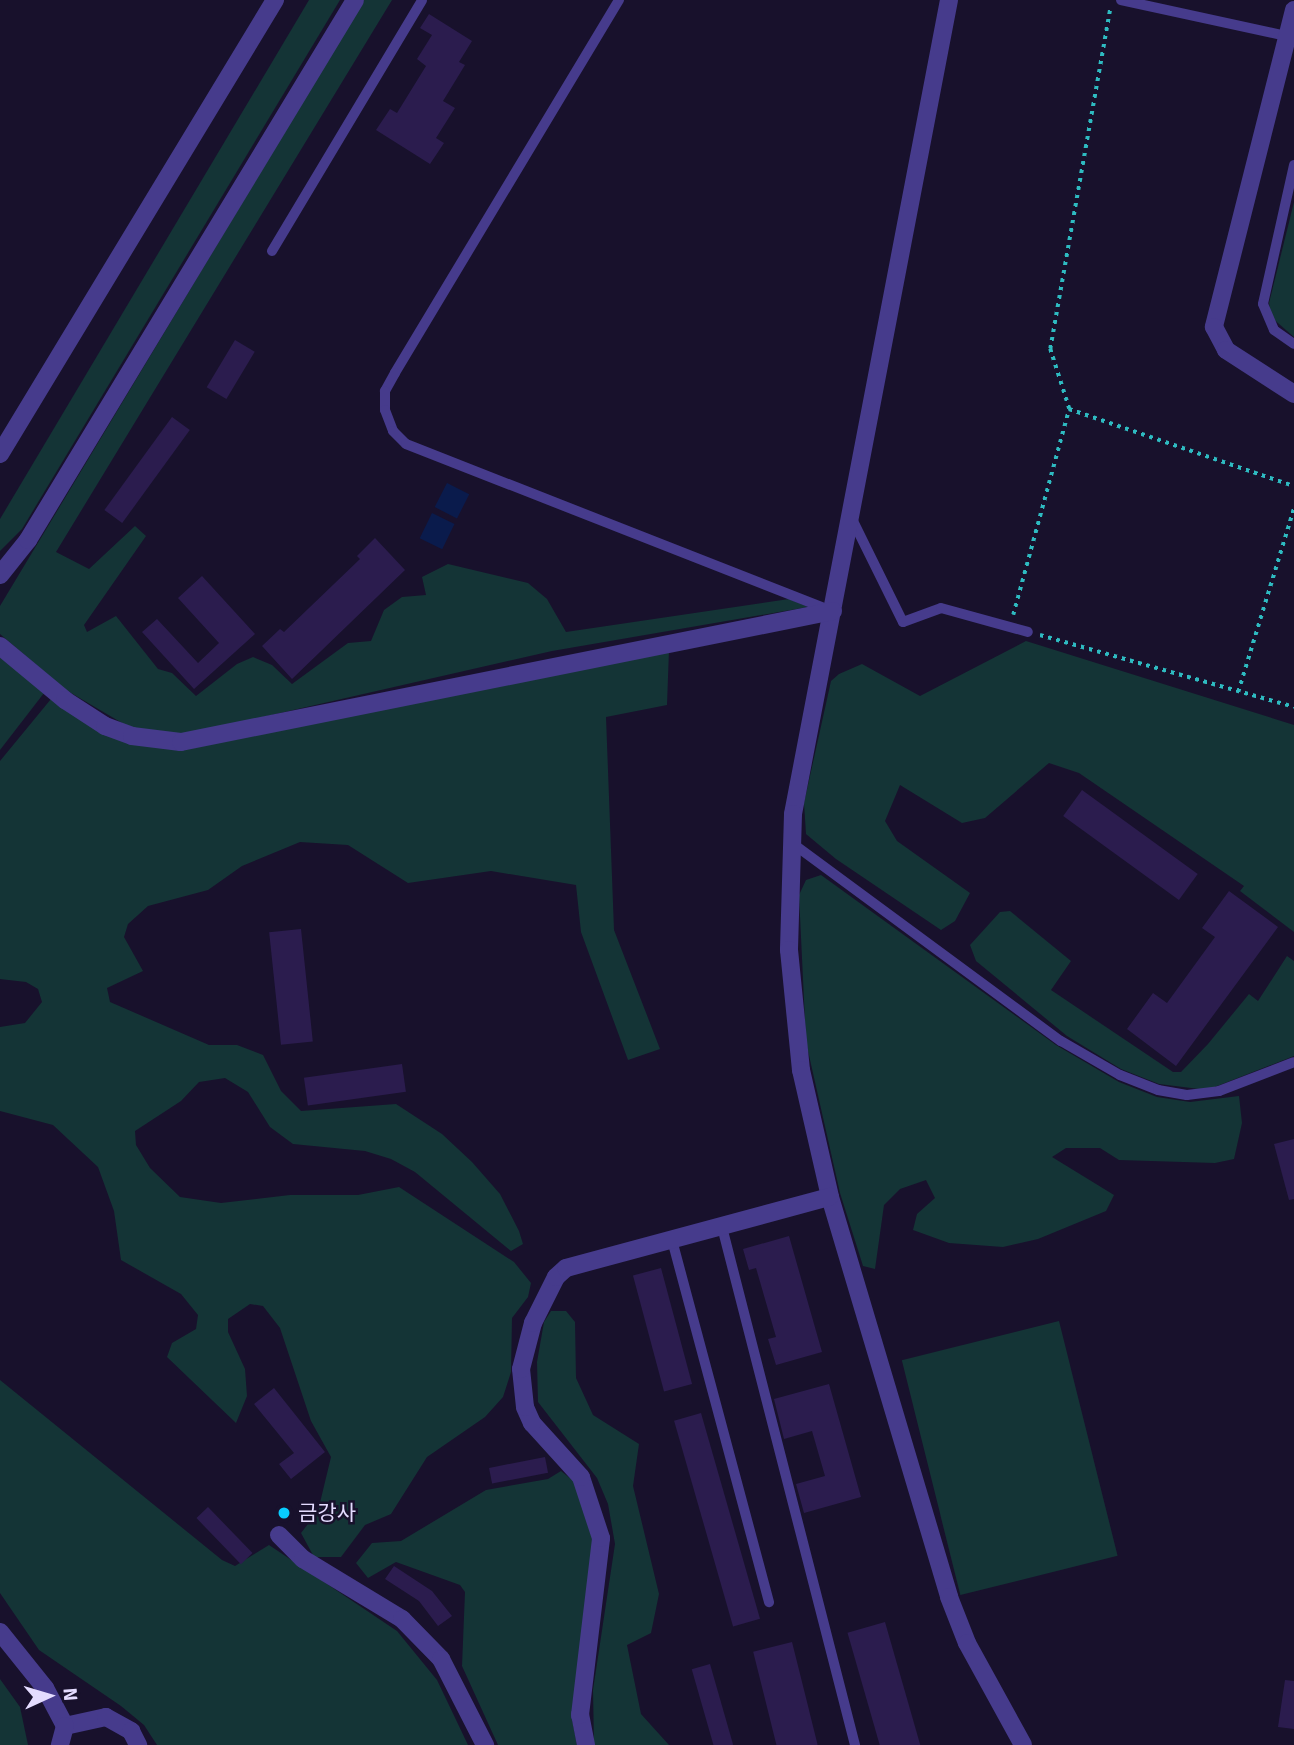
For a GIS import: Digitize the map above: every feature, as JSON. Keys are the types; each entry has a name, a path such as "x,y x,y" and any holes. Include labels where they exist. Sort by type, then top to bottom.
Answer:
{"street":[{"path":"0,454 275,0"},
{"path":"0,575 28,540 355,0"},
{"path":"949,0 793,814 789,950 801,1070 830,1197 949,1597 967,1643 1023,1745"},
{"path":"1294,10 1290,37 1214,327 1226,350 1294,394"},
{"path":"0,646 65,700 105,726 132,736 181,742 833,611"},
{"path":"586,1745 580,1714 601,1538 581,1478 532,1423 520,1388 521,1369 533,1323 556,1278 566,1268 830,1197"},
{"path":"279,1535 303,1559 402,1619 441,1659 485,1745"},
{"path":"0,1632 45,1688 65,1726 60,1745"},
{"path":"65,1726 106,1717 131,1731 138,1745"}],"lane":[{"path":"272,251 422,0"},
{"path":"619,0 390,382 385,410 393,431 406,444 833,611"},
{"path":"1121,0 1290,37"},
{"path":"1294,165 1263,304 1274,330 1294,344"},
{"path":"850,516 903,622 941,608 1028,632"},
{"path":"791,843 1061,1041 1120,1075 1158,1090 1187,1095 1219,1091 1294,1062"},
{"path":"722,1227 855,1745"},
{"path":"672,1240 768,1602"}],"path":[{"path":"1010,626 1069,409 1050,349 1112,0"},
{"path":"1069,409 1294,486"},
{"path":"1238,692 1294,508"},
{"path":"1028,632 1294,707"}],"green space":[{"path":"309,0 340,0 22,529 0,551 0,519"},
{"path":"364,0 392,0 56,552 89,569 135,526 146,536 84,625 87,632 116,616 158,669 172,673 196,696 237,664 253,657 272,665 292,684 348,643 371,641 384,610 402,597 426,595 422,577 448,564 528,583 547,599 566,632 789,599 808,607 552,651 201,731 178,735 134,730 66,690 0,634 0,606"},
{"path":"1294,202 1294,337 1271,317 1269,303"},
{"path":"1026,641 1294,725 1294,932 1240,891 1244,886 1079,773 1049,763 985,818 962,823 900,785 885,821 897,841 970,893 955,921 941,930 836,859 806,834 804,803 831,681 839,674 862,664 920,696"},
{"path":"669,650 667,705 606,717 614,930 660,1049 628,1060 581,932 576,885 491,871 408,883 348,845 300,842 242,866 208,890 148,906 128,924 124,937 143,971 107,988 110,1002 209,1045 237,1045 263,1055 281,1091 301,1111 396,1104 442,1134 472,1162 500,1194 523,1244 511,1251 415,1172 391,1159 365,1151 293,1144 270,1127 248,1092 225,1078 199,1082 181,1101 135,1131 136,1145 150,1168 180,1197 221,1203 290,1195 358,1195 399,1187 514,1262 531,1283 528,1297 512,1318 511,1372 503,1397 485,1417 427,1457 391,1514 365,1525 341,1557 314,1557 301,1533 318,1511 331,1457 311,1421 280,1328 263,1306 250,1304 228,1319 228,1332 245,1369 247,1396 236,1423 167,1357 172,1343 196,1329 198,1315 181,1294 121,1260 114,1211 98,1167 53,1125 0,1111 0,1027 25,1023 42,1002 38,989 26,982 0,979 0,761 51,699 134,744"},
{"path":"0,657 44,693 0,750"},
{"path":"821,875 1056,1045 1119,1082 1157,1097 1190,1102 1239,1096 1242,1123 1234,1159 1215,1163 1119,1160 1100,1148 1066,1148 1052,1157 1114,1195 1106,1211 1038,1239 1003,1247 949,1243 913,1230 917,1214 935,1198 926,1180 900,1189 884,1205 875,1269 863,1266 840,1193 806,1042 799,895 806,880"},
{"path":"1010,911 1071,961 1051,990 1173,1072 1181,1072 1249,994 1258,1001 1287,956 1294,961 1294,1056 1207,1090 1159,1084 1121,1069 1067,1036 976,961 970,945 1000,912"},
{"path":"551,1311 566,1311 575,1322 576,1378 593,1415 639,1444 633,1486 659,1594 651,1633 627,1645 641,1714 669,1745 594,1745 593,1690 615,1544 608,1504 597,1478 538,1402 537,1362 544,1322"},
{"path":"1059,1321 1118,1556 960,1595 902,1360"},
{"path":"0,1380 222,1560 235,1566 269,1545 397,1631 437,1680 468,1745 157,1745 144,1725 121,1706 39,1650 0,1593"},
{"path":"561,1471 576,1483 593,1539 572,1719 577,1745 498,1745 462,1666 465,1592 460,1585 396,1562 368,1578 356,1563 372,1543 401,1541 486,1490 548,1479"},
{"path":"0,1679 20,1707 28,1745 0,1745"}],"water":[{"path":"447,483 469,494 457,518 435,507"},
{"path":"432,513 454,524 442,549 420,538"}],"building":[{"path":"429,14 472,41 459,62 465,65 443,101 455,108 436,138 444,143 430,164 376,130 390,109 397,113 426,66 417,59 432,35 420,28"},
{"path":"235,340 255,352 226,399 207,387"},
{"path":"172,417 190,430 122,523 104,510"},
{"path":"375,538 405,570 292,679 262,646 280,629 284,632 360,559 357,556"},
{"path":"202,576 255,634 194,689 142,632 157,619 198,663 219,643 178,598"},
{"path":"1082,790 1198,874 1179,900 1063,816"},
{"path":"1229,891 1278,927 1176,1066 1127,1029 1153,993 1167,1003 1215,937 1202,928"},
{"path":"301,929 313,1041 281,1045 269,932"},
{"path":"402,1064 406,1092 308,1106 304,1078"},
{"path":"1294,1139 1294,1199 1289,1200 1274,1144"},
{"path":"789,1236 822,1352 776,1365 768,1339 776,1337 756,1268 749,1270 743,1249"},
{"path":"661,1268 692,1384 664,1391 633,1276"},
{"path":"829,1384 861,1497 804,1513 796,1484 825,1476 812,1431 784,1439 774,1399"},
{"path":"274,1388 325,1452 291,1479 279,1464 294,1453 254,1404"},
{"path":"701,1413 760,1619 733,1626 674,1421"},
{"path":"545,1457 548,1473 492,1484 489,1468"},
{"path":"208,1507 252,1553 241,1564 196,1518"},
{"path":"394,1566 432,1591 452,1616 438,1626 419,1601 385,1579"},
{"path":"885,1622 920,1745 880,1745 848,1633"},
{"path":"792,1642 818,1745 776,1745 753,1652"},
{"path":"710,1664 733,1745 713,1745 692,1669"},
{"path":"1285,1680 1294,1681 1294,1729 1278,1727"}],"place":[{"name":"금강사","path":"284,1513"}]}
